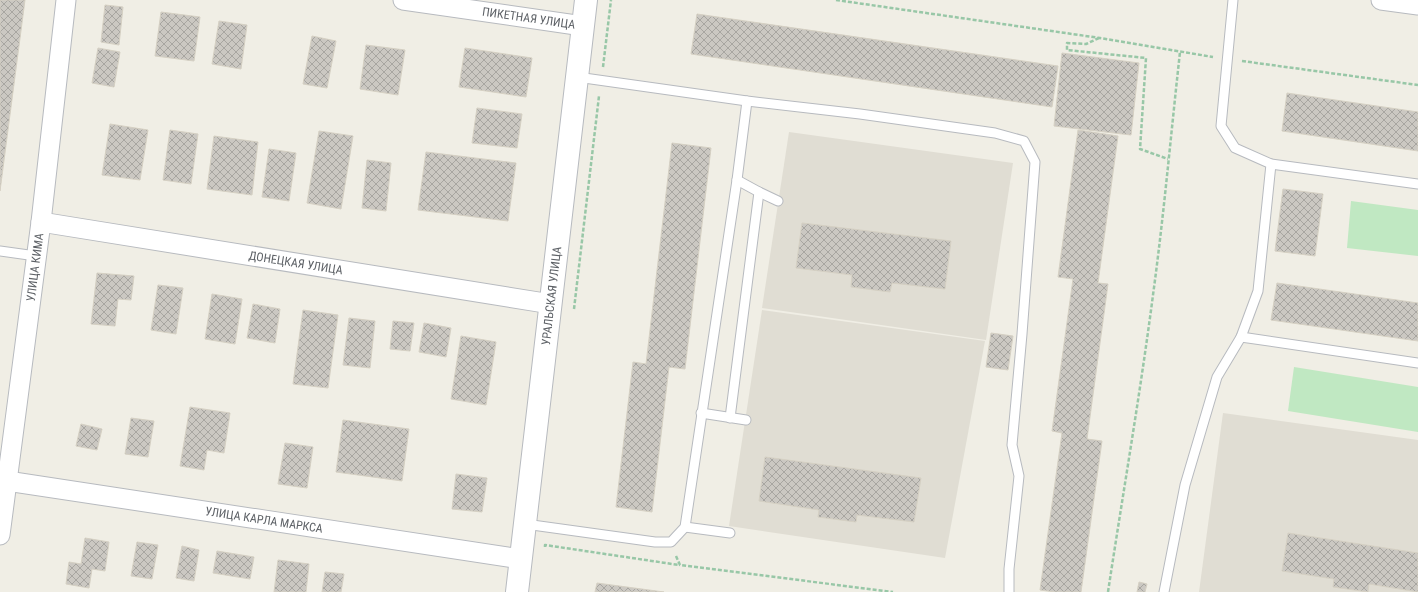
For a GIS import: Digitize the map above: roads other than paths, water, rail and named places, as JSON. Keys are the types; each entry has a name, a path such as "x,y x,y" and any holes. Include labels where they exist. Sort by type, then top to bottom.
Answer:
{"street":[{"name":"УЛИЦА КИМА","path":"0,535 41,222 66,0"},
{"name":"ПИКЕТНАЯ УЛИЦА","path":"403,0 583,26"},
{"name":"УРАЛЬСКАЯ УЛИЦА","path":"517,592 586,0"},
{"path":"1381,0 1418,5"},
{"name":"ДОНЕЦКАЯ УЛИЦА","path":"41,222 551,304"},
{"name":"УЛИЦА КАРЛА МАРКСА","path":"7,481 521,559"}],"lane":[{"path":"1234,0 1220,126 1235,148 1271,164 1418,184"},
{"path":"577,77 747,101 860,114 995,133 1024,141 1035,162 1012,445 1019,476 1009,569 1009,592"},
{"path":"525,524 655,542 670,542 685,527 737,180 747,101"},
{"path":"1164,592 1185,485 1217,377 1241,337 1258,291 1271,164"},
{"path":"737,180 778,201"},
{"path":"730,418 759,192"},
{"path":"0,251 36,256"},
{"path":"1241,337 1418,363"},
{"path":"701,413 746,420"},
{"path":"685,527 730,533"}]}
